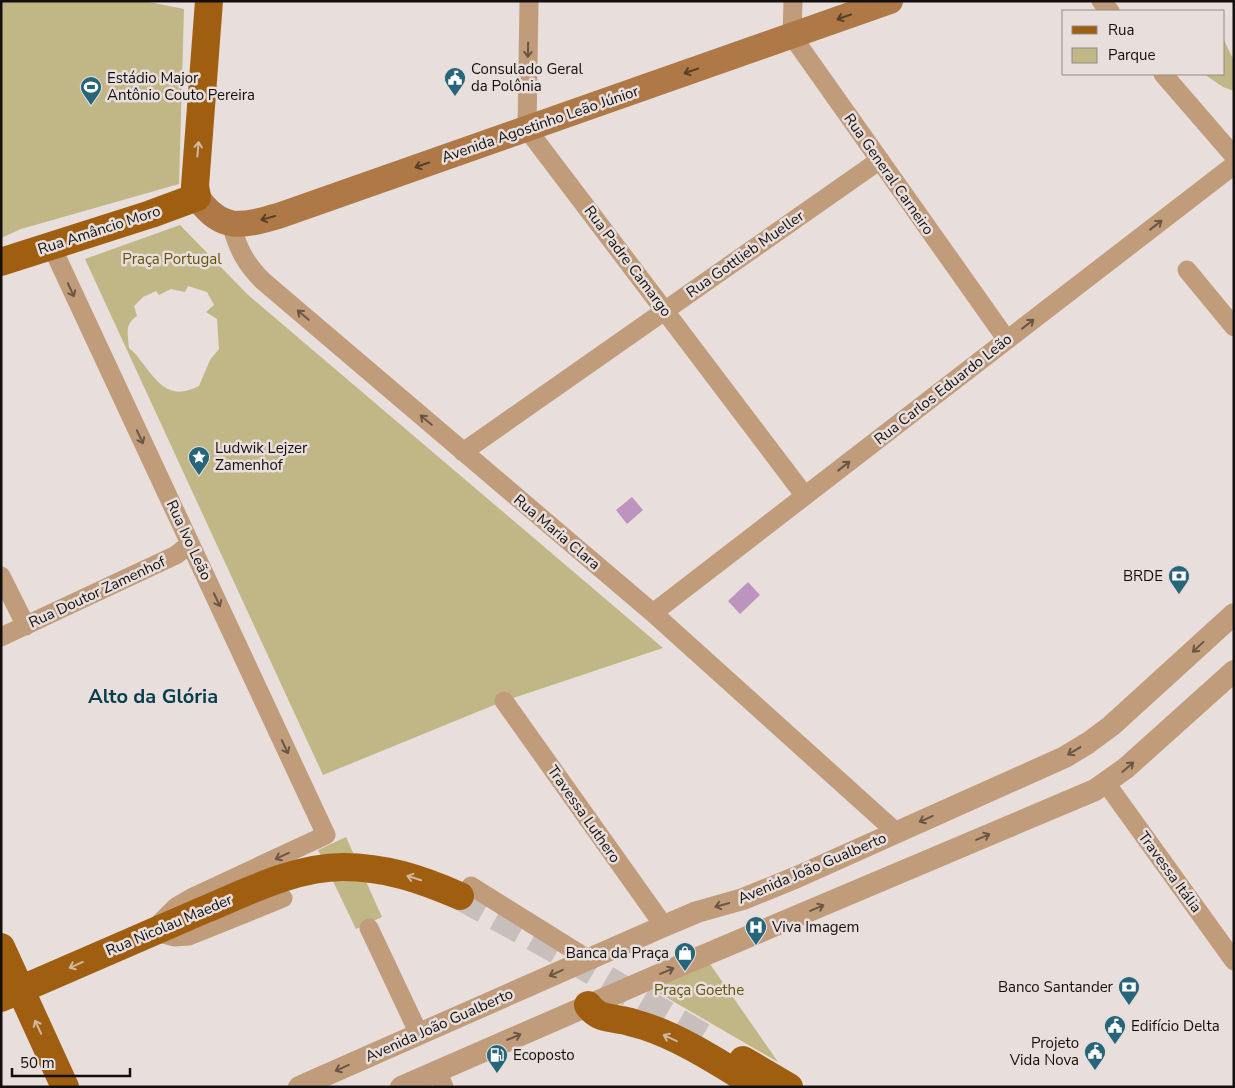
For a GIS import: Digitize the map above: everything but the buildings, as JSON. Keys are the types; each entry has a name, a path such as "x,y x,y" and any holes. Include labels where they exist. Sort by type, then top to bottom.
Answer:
{"main road":[{"path":"209,1 195,186 197,197 212,215 230,224"},
{"name":"Avenida Agostinho Leão Júnior","path":"230,224 262,220 281,215 890,1"},
{"name":"Rua Amâncio Moro","path":"1,262 151,214 197,197"},
{"name":"Rua Nicolau Maeder","path":"11,993 152,932 281,880 320,870 341,867 370,868 466,891"},
{"path":"1,947 11,993 65,1087"},
{"path":"588,1005 593,1012 602,1017 632,1023 673,1038 759,1087"},
{"path":"703,1037 789,1087"}],"street":[{"path":"527,129 529,1"},
{"path":"792,36 793,1"},
{"name":"Rua General Carneiro","path":"792,36 1007,340"},
{"path":"1164,75 1234,156"},
{"name":"Rua Padre Camargo","path":"527,129 805,496"},
{"name":"Rua Gottlieb Mueller","path":"463,452 880,160"},
{"name":"Rua Carlos Eduardo Leão","path":"653,614 1234,165"},
{"name":"Rua Maria Clara","path":"230,224 243,258 263,281 653,614 896,832"},
{"name":"Rua Ivo Leão","path":"51,245 326,835 193,897 176,907 152,932"},
{"path":"1187,270 1234,327"},
{"name":"Rua Doutor Zamenhof","path":"1,637 176,555 190,544"},
{"path":"1,576 26,626"},
{"name":"Avenida João Gualberto","path":"299,1087 697,912 743,899 770,888 1065,757 1111,726 1234,614"},
{"path":"401,1087 440,1079 588,1005 1049,809 1082,797 1106,784 1126,768 1234,671"},
{"name":"Travessa Luthero","path":"504,702 664,926"},
{"name":"Travessa Itália","path":"1106,784 1234,961"},
{"path":"466,891 588,959"},
{"path":"152,932 175,937 189,936 283,898"},
{"path":"370,928 419,1034"}],"green space":[{"name":"Estádio Major Antônio Couto Pereira","path":"1,1 144,1 184,9 179,184 21,229 1,238"},
{"path":"1225,42 1234,61 1234,91 1223,87 1205,75 1225,75"},
{"name":"Praça Portugal","path":"180,225 247,294 663,648 504,701 323,775 85,259","holes":["188,286 207,292 214,305 206,312 217,319 219,349 210,360 199,386 185,391 167,389 153,377 129,348 128,326 137,316 134,306 143,297 156,291 159,295 171,289 185,292"]},
{"path":"346,837 382,917 356,929 318,850"},
{"name":"Praça Goethe","path":"708,961 778,1062 645,985"}],"shaded area":[{"path":"632,497 643,510 627,524 616,510"},
{"path":"748,582 760,595 740,614 728,601"}],"tunnel":[{"path":"460,896 557,950 703,1037"}],"place":[{"name":"Consulado Geral da Polônia","path":"455,97"},
{"name":"Estádio Major Antônio Couto Pereira","path":"91,106"},
{"name":"Ludwik Lejzer Zamenhof","path":"199,476"},
{"name":"BRDE","path":"1179,595"},
{"name":"Viva Imagem","path":"756,946"},
{"name":"Banca da Praça","path":"685,972"},
{"name":"Banco Santander","path":"1129,1006"},
{"name":"Edifício Delta","path":"1115,1045"},
{"name":"Projeto Vida Nova","path":"1095,1071"},
{"name":"Ecoposto","path":"497,1074"}],"district":[{"name":"Alto da Glória","path":"153,696"}]}
